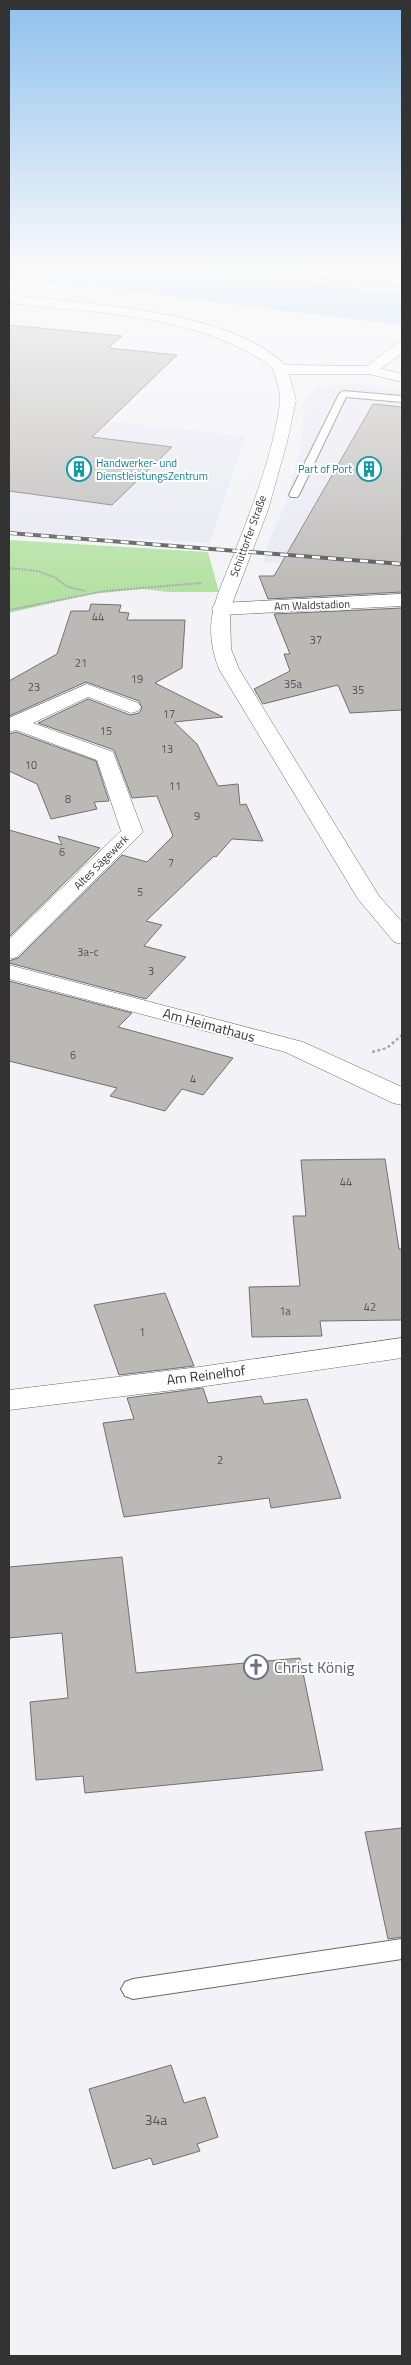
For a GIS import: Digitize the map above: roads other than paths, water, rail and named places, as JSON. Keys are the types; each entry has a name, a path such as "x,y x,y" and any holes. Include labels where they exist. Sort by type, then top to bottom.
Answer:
{"main road":[{"name":"Schüttorfer Straße","path":"288,377 299,391 260,510 221,608 221,649 229,668 370,899 402,937"},
{"path":"299,391 334,377"},
{"name":"Am Waldstadion","path":"221,608 402,600"},
{"name":"Altes Sägewerk","path":"12,725 87,690 130,707"},
{"name":"Altes Sägewerk","path":"9,952 132,832 106,756 12,725"},
{"name":"Am Heimathaus","path":"9,972 294,1047 402,1096"},
{"name":"Am Reinelhof","path":"9,1400 199,1377 402,1348"}],"lane":[{"path":"294,495 343,394 402,399"},
{"path":"133,1990 402,1949"}],"railway":[{"path":"9,533 402,564"}],"place":[{"name":"Handwerker- und DienstleistungsZentrum","path":"79,469"},
{"name":"Part of Port","path":"369,469"},
{"name":"Christ König","path":"256,1667"}]}
